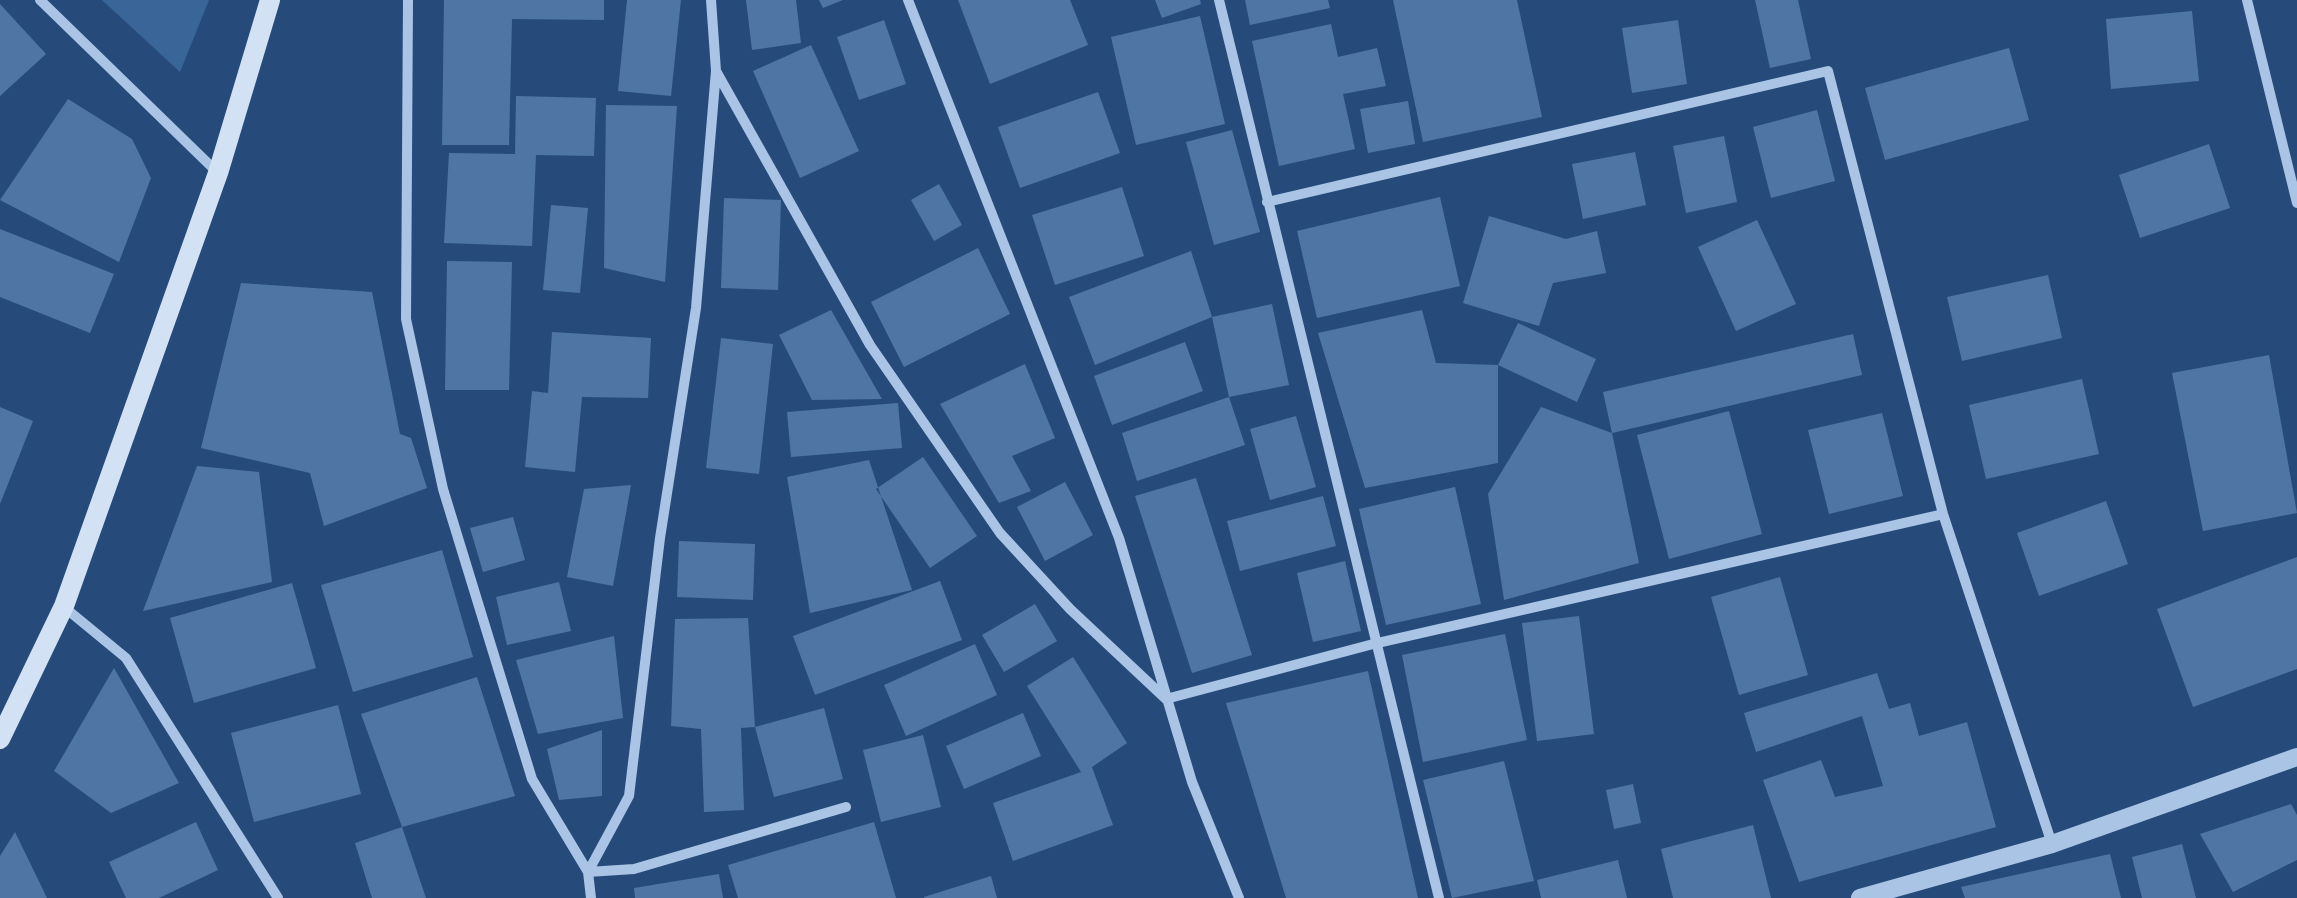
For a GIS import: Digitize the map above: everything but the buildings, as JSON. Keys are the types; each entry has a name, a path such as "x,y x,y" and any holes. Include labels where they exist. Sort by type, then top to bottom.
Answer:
{"main road":[{"path":"0,739 64,606 218,173 270,0"}],"street":[{"path":"40,0 218,173"},
{"path":"408,0 406,319 444,489 532,779 588,872 591,898"},
{"path":"588,872 629,796 660,538 696,308 716,71 711,0"},
{"path":"908,0 1118,538 1192,782 1239,898"},
{"path":"1219,0 1439,898"},
{"path":"2247,0 2297,203"},
{"path":"716,71 870,345 1000,533 1070,609 1166,700"},
{"path":"1267,202 1828,71 1943,514 2052,844"},
{"path":"1166,700 1378,643 1943,514"},
{"path":"64,606 126,658 278,898"},
{"path":"1860,898 2052,844 2297,757"},
{"path":"588,872 634,869 846,807"}],"shaded area":[{"path":"102,0 209,0 180,72"}]}
